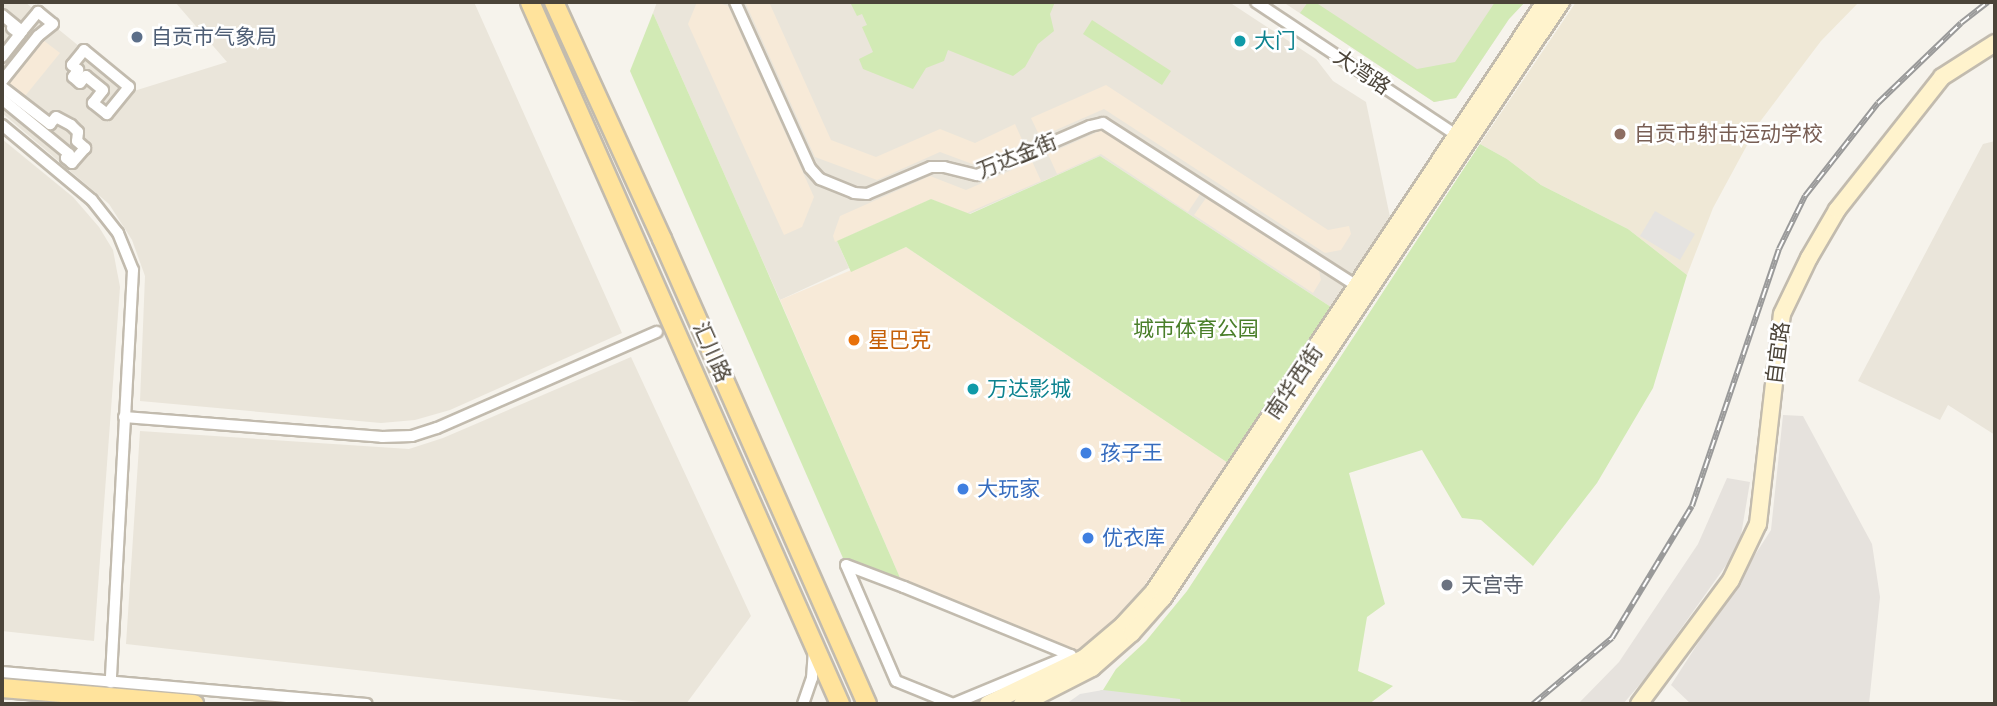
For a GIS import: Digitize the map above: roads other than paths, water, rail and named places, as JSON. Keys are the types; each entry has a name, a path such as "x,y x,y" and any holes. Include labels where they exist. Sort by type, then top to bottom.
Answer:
{"main road":[{"name":"汇川路","path":"530,2 840,704"},
{"name":"汇川路","path":"554,2 657,226 865,699"},
{"name":"南华西街","path":"1022,704 1092,668 1132,633 1191,560 1277,430 1545,2"},
{"name":"南华西街","path":"1461,137 1561,2"},
{"name":"自宜路","path":"1639,704 1731,580 1758,524 1782,314 1808,258 1837,209 1942,77 1995,43"},
{"name":"南华西街","path":"988,704 1084,658 1123,625 1154,591 1364,290"},
{"path":"2,688 194,704"},
{"path":"865,699 878,704"}],"street":[{"name":"万达金街","path":"735,2 810,168 820,179 863,194 931,167 944,167 977,175 1090,126 1103,123 1364,290"},
{"name":"大湾路","path":"1256,2 1461,137"},
{"path":"2,17 22,32 38,12 53,24 38,36 2,81"},
{"path":"2,17 20,34 2,57"},
{"path":"84,50 129,87 107,114 93,103 103,90 86,76 80,83 73,77 78,70 72,65 84,50"},
{"path":"2,87 50,124 56,117 71,125 78,132 77,141 85,148 72,163 66,158 69,153 2,99"},
{"path":"2,125 92,200 118,233 133,270 111,682"},
{"path":"124,417 382,438 412,436 437,428 657,332"},
{"path":"846,565 1071,655 953,704 896,681 846,565"},
{"path":"803,704 812,678 814,645"},
{"path":"2,673 367,704"}],"railway":[{"path":"1533,704 1612,638 1692,506 1779,249 1805,196 1878,103 1961,23 1988,2"}],"place":[{"name":"自贡市气象局","path":"137,37"},
{"name":"大门","path":"1240,41"},
{"name":"自贡市射击运动学校","path":"1620,134"},
{"name":"星巴克","path":"854,340"},
{"name":"万达影城","path":"973,389"},
{"name":"孩子王","path":"1086,453"},
{"name":"大玩家","path":"963,489"},
{"name":"优衣库","path":"1088,538"},
{"name":"天宫寺","path":"1447,585"}],"park label":[{"name":"城市体育公园","path":"1196,329"}]}
